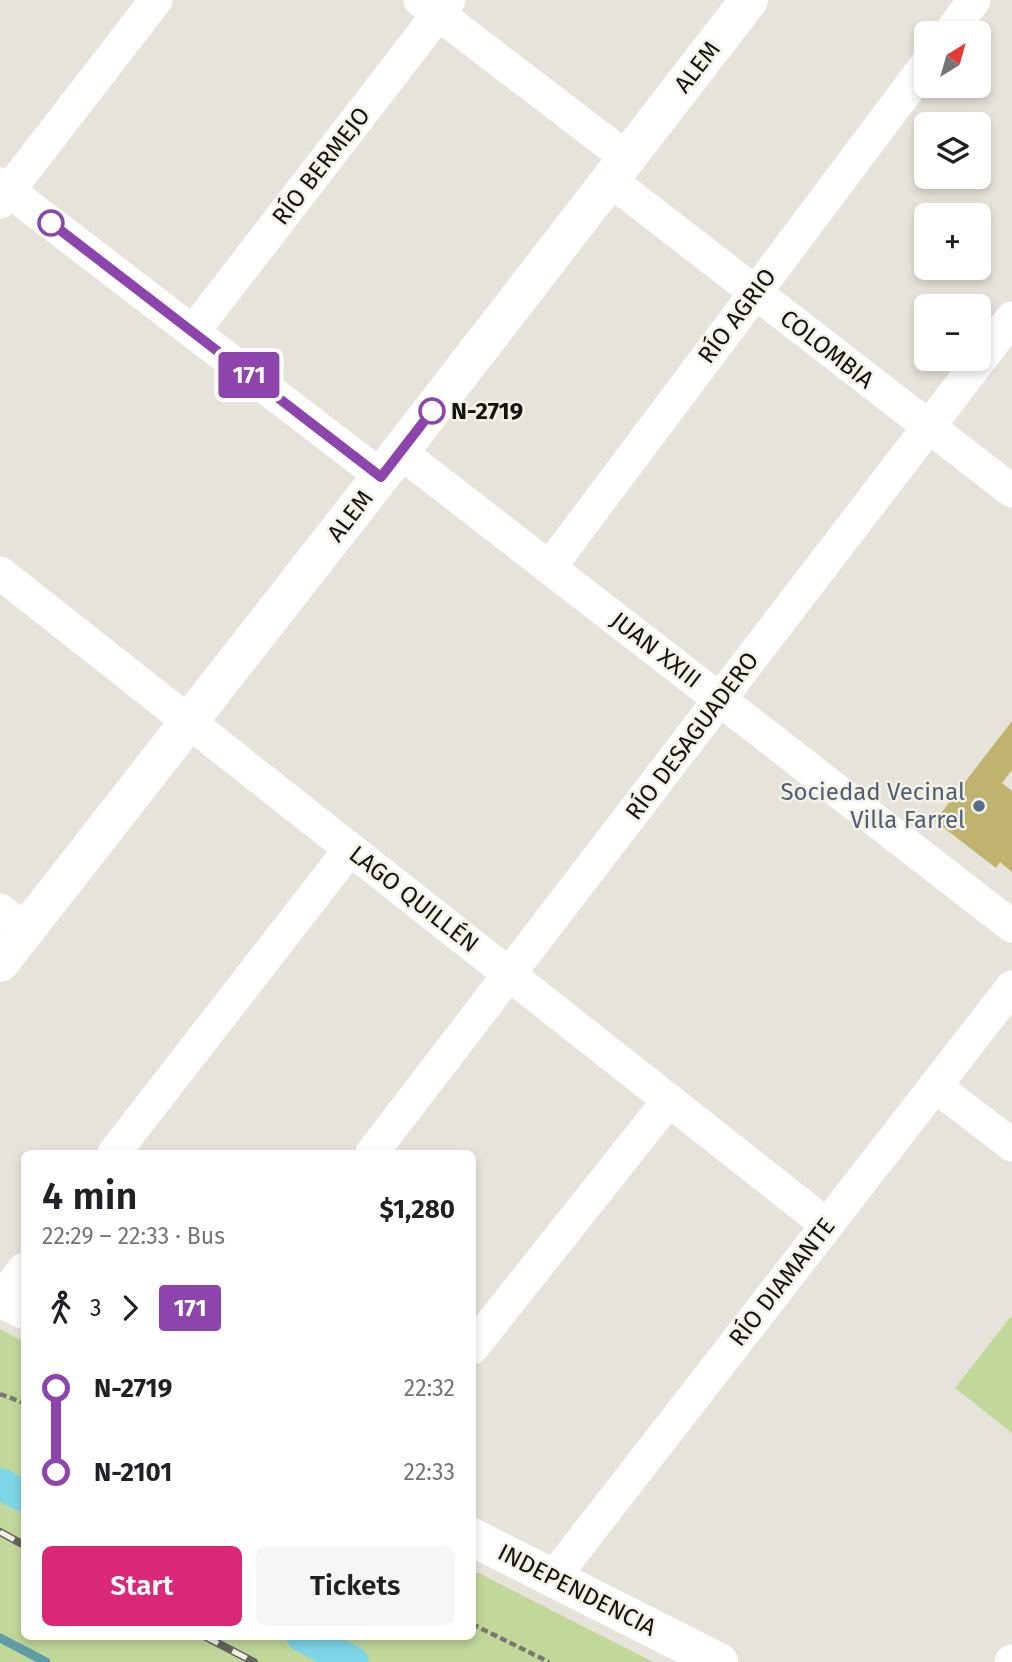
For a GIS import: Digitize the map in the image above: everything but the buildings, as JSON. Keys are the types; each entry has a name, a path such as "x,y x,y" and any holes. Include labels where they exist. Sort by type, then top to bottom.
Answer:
{"street":[{"path":"3,192 156,0"},
{"name":"ALEM","path":"0,963 13,920 189,722 749,0"},
{"path":"959,21 974,0"},
{"name":"COLOMBIA","path":"436,5 755,293 1012,491"},
{"name":"RÍO BERMEJO","path":"193,332 436,5"},
{"name":"RÍO AGRIO","path":"549,568 914,81"},
{"name":"JUAN XXIII","path":"3,192 193,332 549,568 1012,926"},
{"name":"RÍO DESAGUADERO","path":"374,1150 1012,318"},
{"name":"LAGO QUILLÉN","path":"0,573 827,1224"},
{"path":"116,1150 350,849"},
{"name":"RÍO DIAMANTE","path":"553,1578 1012,987"},
{"path":"935,1086 1012,1145"},
{"path":"476,1344 669,1100"},
{"name":"INDEPENDENCIA","path":"476,1539 719,1662"}],"path":[{"path":"0,1394 21,1402"},
{"path":"476,1626 549,1662"}],"green space":[{"path":"1012,1315 1012,1433 955,1388"},
{"path":"0,1329 21,1340 21,1640 476,1640 476,1572 653,1662 0,1662"}],"waterway":[{"path":"0,1484 21,1494"},
{"path":"0,1638 46,1662"},
{"path":"310,1640 353,1662"}],"railway":[{"path":"0,1532 21,1543"},
{"path":"212,1640 254,1662"}],"bus line":[{"name":"171","path":"51,223 381,477 432,411"}],"place":[{"name":"N-2719","path":"432,411"},
{"name":"Sociedad Vecinal Villa Farrel","path":"979,806"}]}
